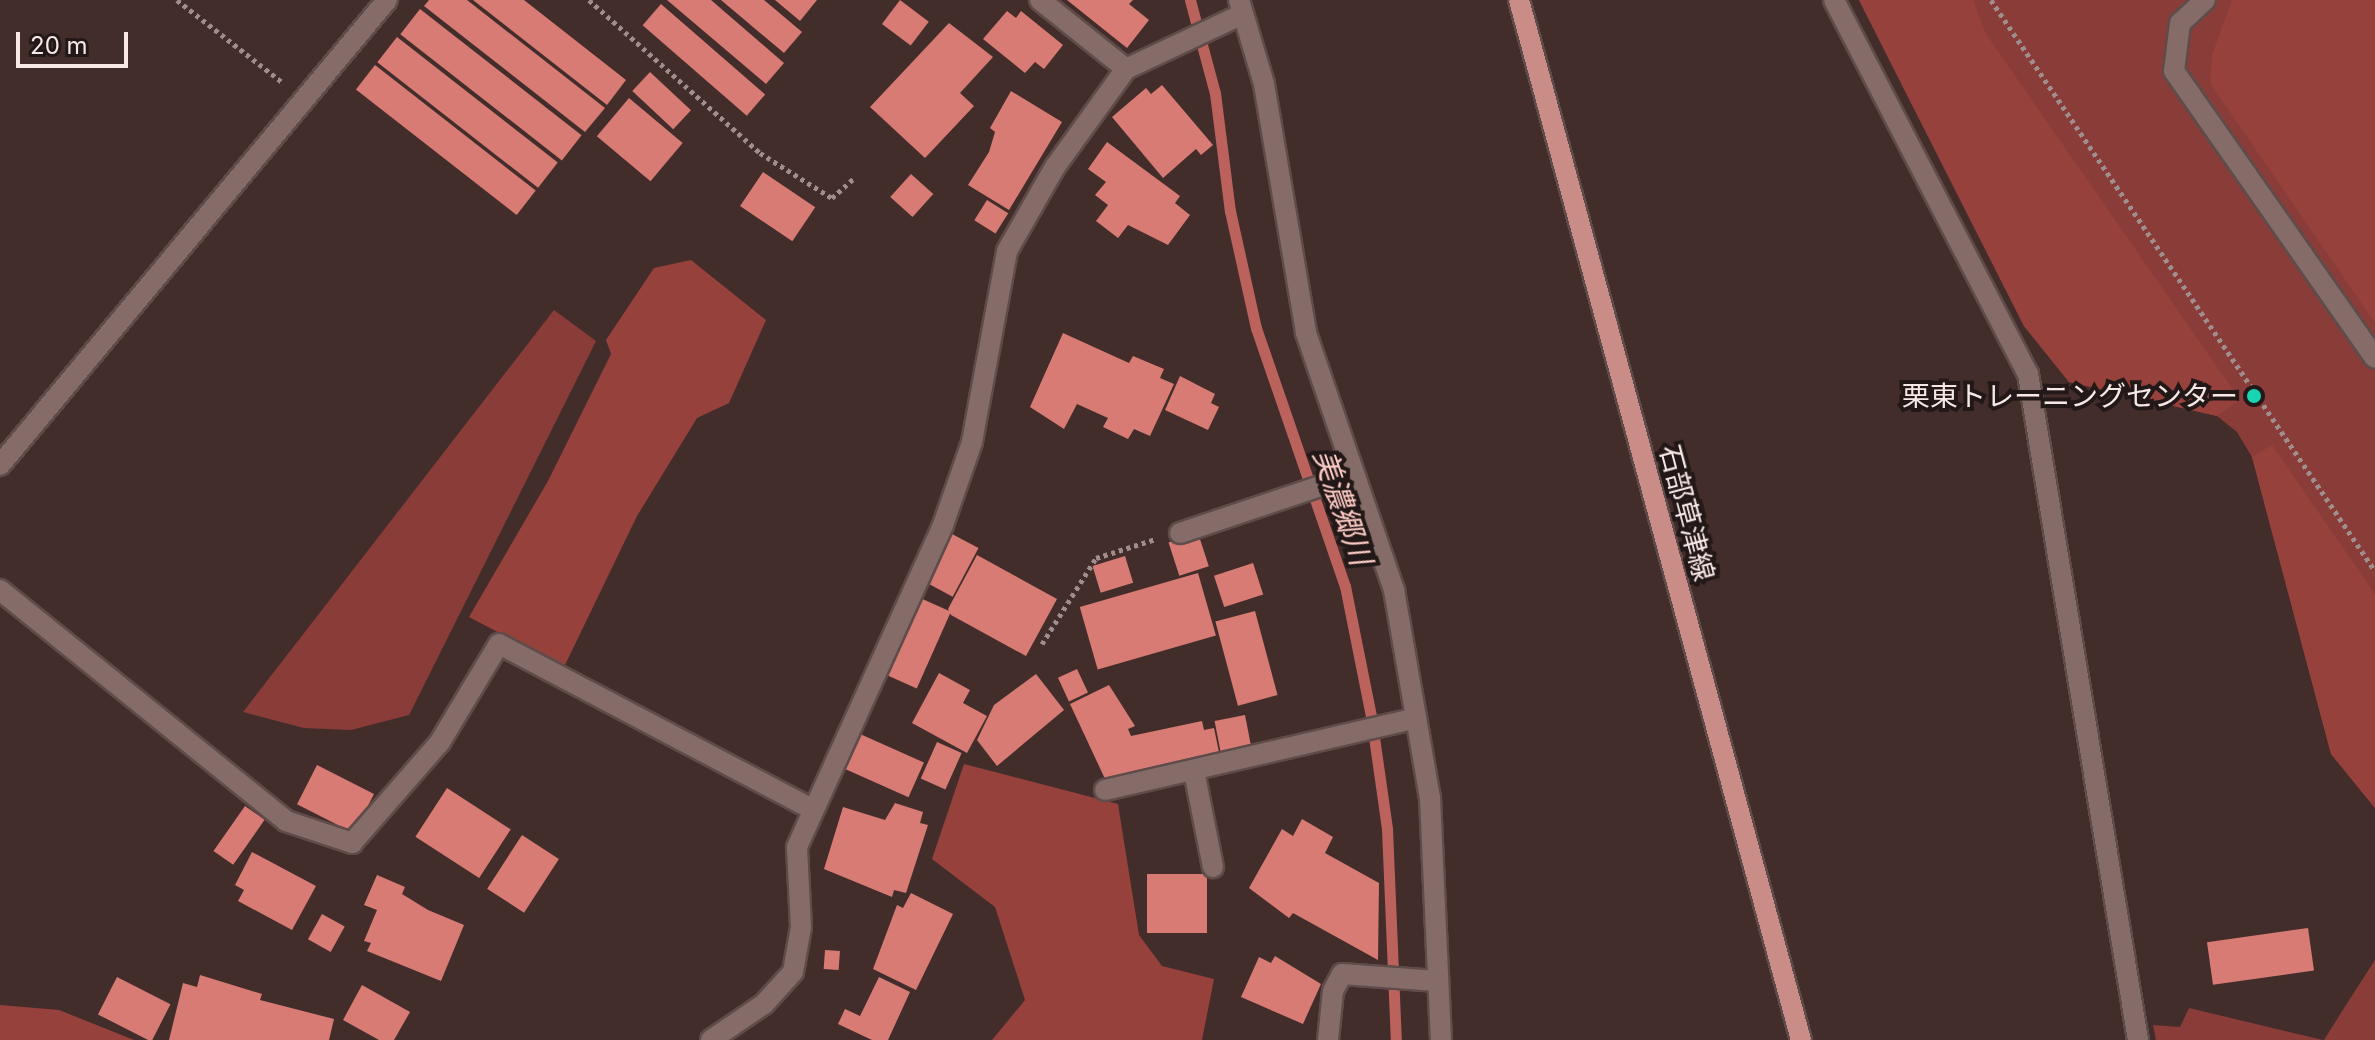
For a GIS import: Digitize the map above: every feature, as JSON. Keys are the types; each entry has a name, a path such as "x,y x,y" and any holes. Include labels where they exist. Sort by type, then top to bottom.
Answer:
{"main road":[{"name":"石部草津線","path":"1519,0 1798,1039"}],"street":[{"path":"0,465 387,0"},
{"path":"1040,0 1126,69"},
{"path":"1834,0 2028,374 2138,1040"},
{"path":"2205,0 2180,23 2174,71 2375,358"},
{"path":"711,1040 764,1004 793,972 801,927 797,847 943,525 972,442 1007,251 1055,167 1126,69 1241,7 1264,84 1306,333 1343,478 1394,590 1407,720 1438,879 1437,981 1441,1040"},
{"path":"1180,533 1343,478"},
{"path":"0,590 286,821 352,843 440,742 499,644 812,809"},
{"path":"1105,790 1407,720"},
{"path":"1194,771 1213,867"},
{"path":"1328,1040 1333,991 1342,974 1437,981"}],"path":[{"path":"177,0 305,100"},
{"path":"589,0 760,153 832,198 854,178"},
{"path":"1991,0 2375,571"},
{"path":"1042,644 1096,558 1180,533"}],"shaded area":[{"name":"栗東トレーニングセンター","path":"1859,0 2375,0 2375,808 2331,754 2252,457 2237,432 2217,416 2069,382 2024,326"},
{"path":"1859,0 1973,0 1986,34 2240,400 2217,416 2069,382 2024,326"},
{"path":"2232,0 2375,0 2375,323 2210,83 2212,55"},
{"path":"691,260 766,320 729,403 697,418 637,516 564,667 469,617 548,481 611,354 606,340 654,268"},
{"path":"554,310 596,341 409,715 351,730 304,728 243,712"},
{"path":"2272,445 2375,594 2375,808 2331,754 2252,457"},
{"path":"964,764 1118,804 1139,935 1162,966 1214,979 1202,1040 992,1040 1025,1000 995,907 932,859"},
{"path":"2375,960 2375,1040 2324,1040 2344,1008"},
{"path":"0,1005 59,1010 134,1040 0,1040"},
{"path":"2189,1008 2323,1040 2156,1040 2153,1025 2180,1027"}],"building":[{"path":"429,0 467,0 605,108 585,132 424,6"},
{"path":"473,0 524,0 626,80 607,105"},
{"path":"667,0 711,0 784,63 766,84"},
{"path":"721,0 764,0 802,32 784,53"},
{"path":"775,0 817,0 800,21"},
{"path":"900,0 929,22 911,46 882,24"},
{"path":"1067,0 1133,0 1129,4 1149,20 1127,48"},
{"path":"661,4 765,95 747,116 643,25"},
{"path":"420,9 582,135 562,160 400,34"},
{"path":"1007,11 1016,18 1021,11 1063,45 1044,69 1035,62 1025,73 983,39"},
{"path":"949,23 993,57 960,93 974,106 925,158 870,107"},
{"path":"397,37 558,163 538,188 377,62"},
{"path":"375,65 536,191 517,215 356,89"},
{"path":"650,72 691,110 673,129 632,91"},
{"path":"1162,85 1213,145 1201,155 1196,149 1163,178 1112,117 1146,88 1151,94"},
{"path":"1011,91 1062,122 1009,210 968,185 989,152 995,132 990,128"},
{"path":"629,98 683,143 650,181 597,136"},
{"path":"1107,142 1180,196 1175,203 1190,215 1168,245 1128,225 1118,238 1096,221 1108,205 1095,195 1106,182 1088,169"},
{"path":"763,172 815,207 792,241 740,206"},
{"path":"911,174 933,194 913,217 890,197"},
{"path":"987,200 1008,213 995,234 974,220"},
{"path":"1063,333 1129,363 1133,356 1164,369 1160,378 1174,384 1150,436 1134,429 1128,439 1103,427 1108,418 1077,404 1064,429 1030,407"},
{"path":"1180,376 1215,394 1211,403 1219,407 1208,430 1165,410"},
{"path":"1198,533 1209,566 1179,576 1169,543"},
{"path":"952,534 978,548 953,597 926,583"},
{"path":"977,555 1057,599 1026,656 951,615 948,609"},
{"path":"1125,556 1133,583 1101,593 1092,566"},
{"path":"1253,563 1263,594 1224,607 1214,576"},
{"path":"1198,573 1216,635 1098,669 1080,607"},
{"path":"918,597 951,612 917,688 884,674"},
{"path":"1255,611 1278,695 1238,706 1215,622"},
{"path":"1077,669 1088,693 1069,701 1058,678"},
{"path":"939,673 970,690 963,703 987,716 967,753 912,723"},
{"path":"1036,674 1064,710 997,766 977,740 994,705"},
{"path":"1109,685 1135,726 1128,729 1131,736 1202,721 1204,730 1214,728 1219,752 1106,781 1070,704"},
{"path":"1245,715 1251,745 1220,751 1215,721"},
{"path":"860,734 924,762 908,797 845,769"},
{"path":"937,742 962,753 945,790 921,779"},
{"path":"317,765 374,794 354,833 297,804"},
{"path":"447,788 511,829 479,878 415,837"},
{"path":"895,803 923,812 920,823 928,825 906,893 894,890 892,897 824,869 843,807 885,820"},
{"path":"245,806 265,820 233,865 213,851"},
{"path":"1302,819 1333,837 1325,853 1379,883 1378,960 1293,913 1289,918 1249,888 1282,829 1293,836"},
{"path":"522,835 559,859 524,913 487,889"},
{"path":"252,852 316,886 292,930 238,901 244,890 235,885"},
{"path":"1147,874 1207,874 1207,933 1147,933"},
{"path":"377,875 405,887 402,894 428,910 464,925 441,981 367,951 371,943 364,941 377,910 364,905"},
{"path":"911,893 953,914 916,990 873,969 897,905 903,908"},
{"path":"322,914 345,927 331,952 308,939"},
{"path":"2308,928 2314,971 2213,985 2207,942"},
{"path":"825,950 840,951 839,970 824,969"},
{"path":"1275,956 1321,984 1303,1024 1241,997 1259,957 1271,963"},
{"path":"200,975 262,994 260,1000 334,1019 329,1040 169,1040 183,983 197,987"},
{"path":"117,977 170,1004 152,1040 98,1014"},
{"path":"879,977 910,992 888,1040 872,1040 838,1024 845,1009 860,1016"},
{"path":"362,985 410,1012 394,1040 379,1040 343,1020"}],"waterway":[{"name":"美濃郷川","path":"1190,0 1215,93 1230,211 1256,328 1345,586 1371,716 1387,829 1396,1040"}],"place":[{"name":"栗東トレーニングセンター","path":"2254,396"}]}
